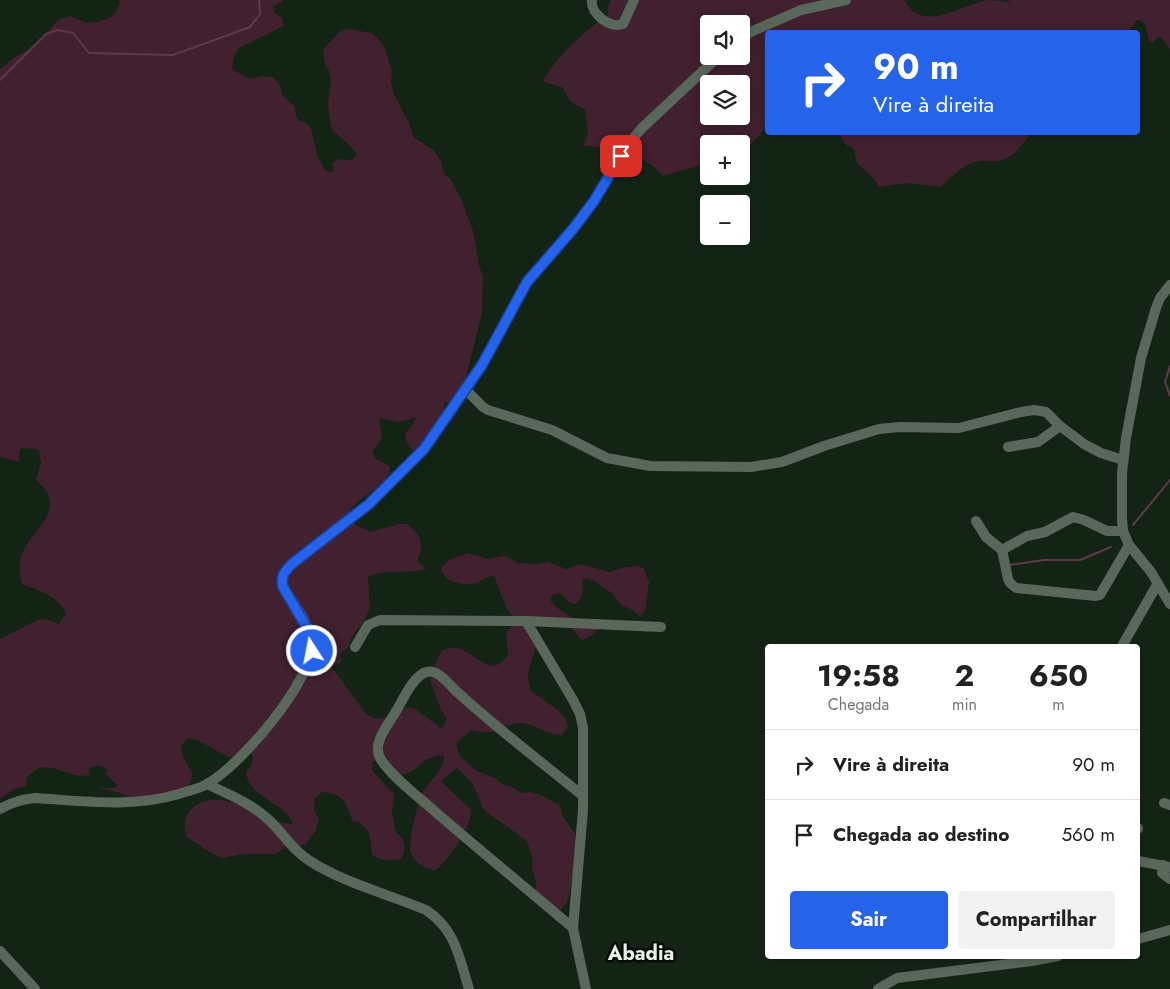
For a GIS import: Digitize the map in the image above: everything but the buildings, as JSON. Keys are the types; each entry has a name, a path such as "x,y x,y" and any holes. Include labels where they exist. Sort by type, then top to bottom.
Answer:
{"street":[{"path":"592,0 591,8 594,12 609,23 617,26 623,24 634,0"},
{"path":"750,32 801,10 846,0"},
{"path":"0,809 17,801 36,798 126,803 147,801 178,794 207,784 228,769 256,741 279,714 300,679 312,651 312,636 283,587 282,578 286,570 369,504 424,449 482,365 527,282 573,229 594,201 629,143 642,128 708,65"},
{"path":"1170,285 1160,298 1156,308 1141,358 1123,460 1123,531 1129,545 1152,572 1170,604"},
{"path":"466,390 488,410 552,430 608,458 650,466 751,467 767,465 782,462 861,433 879,429 900,427 959,428 1034,410 1046,412 1060,426 1084,444 1123,460"},
{"path":"1008,447 1038,442 1060,426"},
{"path":"1002,550 1021,538 1046,532 1073,517 1108,531 1123,531"},
{"path":"976,521 986,537 1002,550 1008,579 1016,588 1096,596 1103,591 1129,545"},
{"path":"1123,644 1158,583"},
{"path":"355,647 368,625 380,620 526,621 661,628"},
{"path":"526,621 580,714 583,728 583,796 573,928 586,989"},
{"path":"573,928 408,788 380,759 378,747 381,736 412,684 420,675 433,672 583,796"},
{"path":"207,784 262,814 292,848 310,861 333,873 426,910 438,918 447,928 454,943 469,989"},
{"path":"1140,861 1166,866 1162,873 1170,879"},
{"path":"555,913 565,912 574,905"},
{"path":"1140,938 1170,930"},
{"path":"0,951 35,989"},
{"path":"878,989 897,978 1042,959"}],"shaded area":[{"path":"119,0 284,0 273,7 275,13 282,18 284,26 239,48 233,58 232,69 250,79 262,76 273,77 279,84 283,96 295,107 296,117 311,128 318,158 325,170 329,172 333,171 333,163 339,159 352,160 357,154 333,131 331,126 328,105 331,80 325,64 323,50 338,33 347,29 372,33 384,46 392,70 393,92 414,137 434,151 441,161 444,173 451,180 461,199 474,234 479,266 483,276 482,313 467,373 470,395 444,403 444,408 453,411 453,419 416,453 405,438 416,417 399,422 379,418 382,438 372,452 375,458 389,466 390,473 379,486 353,506 346,520 370,532 399,524 407,524 418,536 421,550 417,561 426,569 368,576 370,608 363,622 351,638 349,647 342,652 340,656 342,662 332,667 365,713 377,719 391,717 399,710 409,707 418,711 442,729 447,719 441,710 430,680 442,650 459,649 490,666 502,662 508,655 506,633 513,624 518,622 507,609 494,576 476,583 456,583 441,571 442,566 451,559 468,553 488,559 505,556 518,563 538,564 548,562 566,569 581,564 610,572 621,568 639,566 644,569 649,582 645,611 640,616 631,609 622,606 613,594 587,578 582,580 582,593 576,604 570,603 560,593 553,594 550,599 564,613 597,629 596,632 583,640 570,627 563,624 550,621 526,620 536,647 529,667 528,679 531,691 558,710 565,718 568,727 562,735 551,734 532,725 517,723 491,732 471,730 456,744 460,756 475,770 521,793 531,792 541,795 559,805 563,816 575,834 578,844 570,891 567,902 561,910 551,905 535,892 536,880 532,870 533,860 527,841 484,810 472,782 457,768 441,781 471,810 467,827 459,843 435,871 415,860 410,848 416,813 423,792 442,767 444,756 430,758 407,773 400,775 383,763 373,761 372,770 394,793 392,813 396,832 403,839 405,849 401,859 393,860 372,855 368,832 357,821 353,822 343,800 335,794 322,792 315,798 314,809 319,820 316,830 305,845 288,845 276,854 243,854 222,858 186,836 185,823 189,812 204,801 214,800 234,803 272,820 294,825 290,817 261,795 249,782 246,773 252,764 253,758 249,747 239,759 225,755 201,742 188,738 181,746 183,756 193,775 187,789 172,800 129,797 98,788 118,786 106,774 107,770 98,766 88,769 90,775 81,776 49,767 41,768 34,771 26,779 26,786 14,789 0,799 0,639 39,619 59,624 66,614 54,599 22,584 21,579 20,565 22,555 47,515 50,502 48,494 36,480 41,463 39,451 22,448 19,452 19,462 0,457 0,69 15,57 34,47 58,20 70,16 87,23 97,22 109,18 116,12 120,3"},
{"path":"611,0 904,0 912,10 922,15 932,16 943,15 989,0 1008,2 1010,0 1170,0 1170,49 1161,37 1158,37 1153,42 1149,42 1145,24 1141,20 1137,20 1130,30 765,30 765,127 762,132 750,144 750,135 700,135 700,166 663,176 656,168 637,157 615,150 583,146 588,134 585,110 570,101 562,87 546,83 543,80 572,44 608,15 608,6"},
{"path":"840,135 1029,135 1016,151 1007,158 995,161 981,161 966,166 948,179 941,187 906,183 878,187 876,181 857,163 854,149 846,145"}],"waterway":[{"path":"0,80 46,34 58,30 73,33 89,53 173,55 250,27 260,14 259,0"},
{"path":"1170,366 1165,382 1170,396"},
{"path":"1133,525 1170,480"},
{"path":"1009,565 1044,560 1080,560 1111,547"}],"district":[{"name":"Abadia","path":"641,953"}],"route":[{"path":"312,651 312,636 283,587 282,578 284,573 293,563 369,504 424,449 482,365 527,282 573,229 594,201 621,156"}]}
